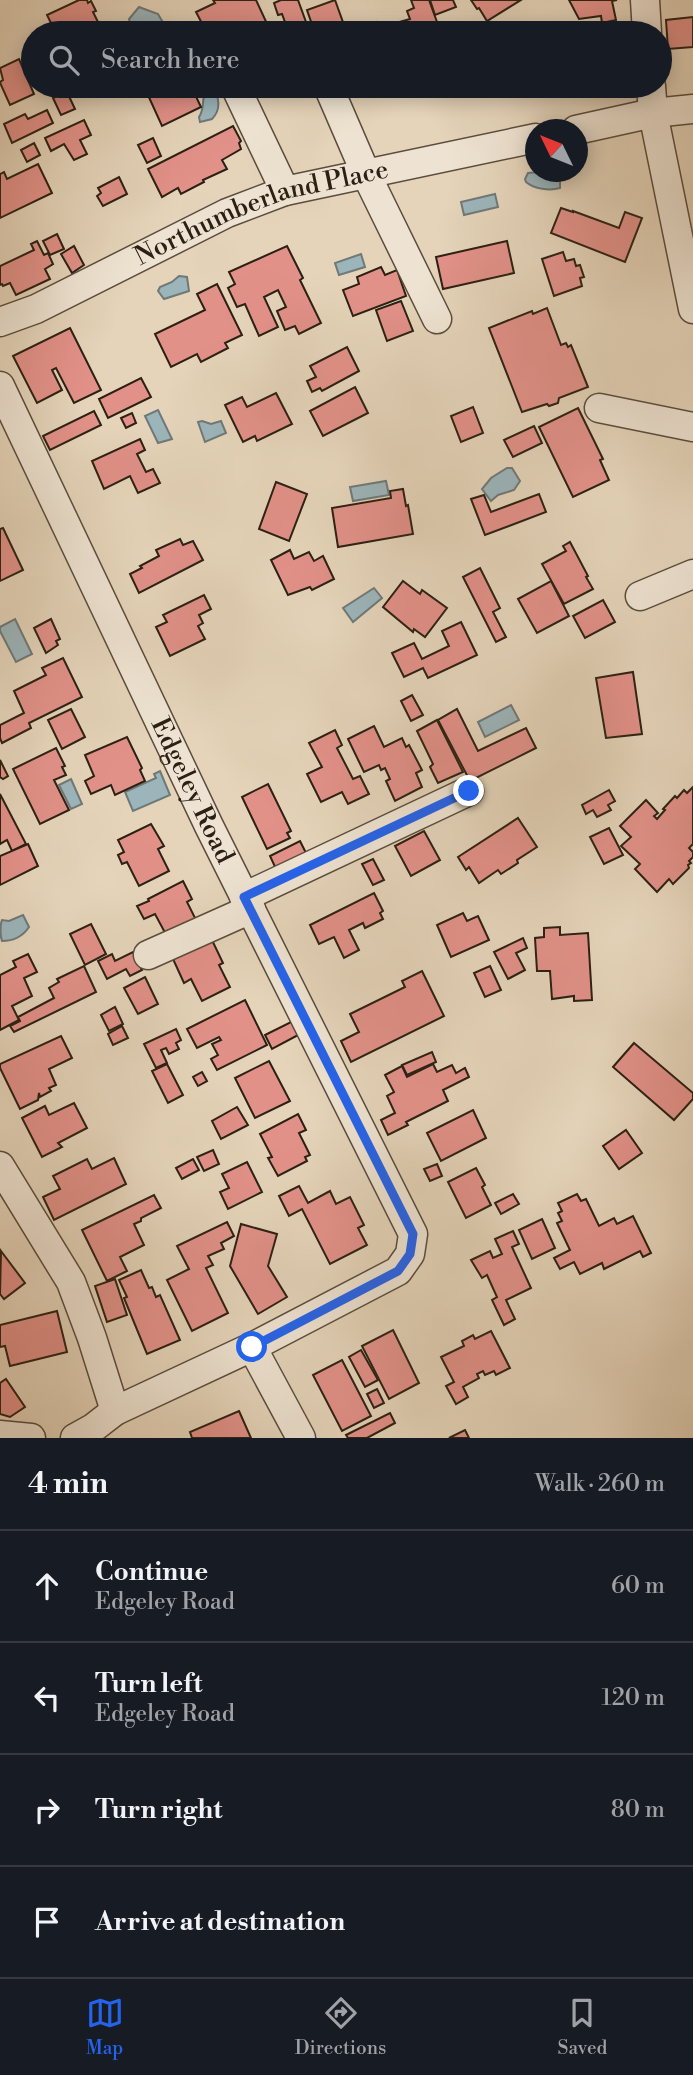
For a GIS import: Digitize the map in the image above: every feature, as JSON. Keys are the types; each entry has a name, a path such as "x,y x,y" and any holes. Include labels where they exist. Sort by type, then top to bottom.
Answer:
{"street":[{"path":"645,0 646,21"},
{"path":"241,98 285,191"},
{"path":"333,98 366,174 437,319"},
{"path":"652,99 693,309"},
{"path":"588,125 652,99 693,109"},
{"name":"Northumberland Place","path":"0,322 36,309 227,213 285,191 525,140"},
{"name":"Edgeley Road","path":"0,386 247,903 413,1234 410,1254 398,1271 252,1347 115,1411 75,1438"},
{"path":"599,408 693,427"},
{"path":"640,596 693,574"},
{"path":"148,955 469,791"},
{"path":"0,1166 71,1282 115,1411"},
{"path":"252,1347 301,1438"},
{"path":"0,1435 31,1438"}],"water":[{"path":"139,7 158,14 162,21 130,21"},
{"path":"203,98 218,98 217,112 212,119 200,122"},
{"path":"526,182 560,182 560,188 542,189"},
{"path":"495,194 498,207 464,215 461,202"},
{"path":"361,254 365,267 339,275 335,263"},
{"path":"179,276 187,277 189,291 164,299 158,291 160,287"},
{"path":"158,410 172,439 158,443 145,416"},
{"path":"221,421 226,433 205,442 198,422 211,424"},
{"path":"507,468 512,468 520,481 514,490 498,495 491,501 482,489 491,478"},
{"path":"386,481 389,495 353,501 350,487"},
{"path":"374,588 382,598 353,622 343,608"},
{"path":"15,619 32,654 16,662 0,631 0,627"},
{"path":"511,705 519,720 485,737 478,722"},
{"path":"160,771 170,795 133,811 125,792 156,778 154,774"},
{"path":"71,779 82,804 71,809 59,785"},
{"path":"23,915 29,927 27,930 17,937 2,941 2,920 9,921"}],"building":[{"path":"79,0 87,0 88,3 91,1 96,11 93,12 98,21 50,21 47,15"},
{"path":"213,0 256,0 266,21 201,21 196,12 215,3"},
{"path":"281,0 298,0 306,21 285,21 282,14 278,15 274,3"},
{"path":"335,0 343,21 311,21 307,10"},
{"path":"411,0 429,0 437,21 403,21 410,19 407,11 414,8"},
{"path":"430,0 453,0 456,7 435,15"},
{"path":"471,0 521,0 487,21"},
{"path":"569,0 617,0 612,1 616,20 602,21 601,16 579,19"},
{"path":"693,17 693,47 672,49 672,21 666,20"},
{"path":"19,59 21,98 25,98 10,105 0,82 3,80 0,68"},
{"path":"53,98 70,98 75,109 61,115"},
{"path":"149,98 197,98 201,107 162,126"},
{"path":"47,110 53,123 12,143 4,124 25,114 28,119"},
{"path":"84,120 91,135 80,140 87,154 74,160 64,144 51,151 45,138"},
{"path":"233,126 241,141 241,149 222,160 227,169 181,194 178,188 162,197 148,169"},
{"path":"153,138 161,156 147,163 138,145"},
{"path":"34,143 40,155 27,162 21,150"},
{"path":"38,164 52,193 0,218 0,174 4,172 7,179"},
{"path":"119,177 127,194 103,206 97,196 101,193 98,188"},
{"path":"561,208 619,228 625,212 642,218 625,262 551,233"},
{"path":"57,234 64,249 50,255 43,241"},
{"path":"37,241 44,255 48,253 53,264 45,269 50,279 16,295 10,283 0,285 0,266 34,250 31,244"},
{"path":"507,241 514,273 443,289 436,257"},
{"path":"74,246 84,265 72,273 61,254"},
{"path":"287,246 321,323 299,334 295,326 285,330 277,311 286,307 278,290 264,297 278,327 259,336 245,304 237,307 228,288 235,284 229,272"},
{"path":"563,252 566,261 574,259 576,266 580,265 584,277 580,278 582,286 554,296 542,259"},
{"path":"381,267 385,275 397,270 406,296 353,316 343,290 359,284 357,277"},
{"path":"217,284 242,335 225,343 228,348 201,362 197,354 171,367 155,334 205,310 197,294"},
{"path":"401,301 413,331 387,341 376,310"},
{"path":"547,308 561,345 571,345 588,387 559,398 558,403 522,412 489,328"},
{"path":"70,328 101,390 74,403 56,368 52,370 62,390 37,403 13,356"},
{"path":"347,347 359,371 322,391 320,388 312,392 307,381 316,377 310,366"},
{"path":"141,378 151,397 108,418 99,399"},
{"path":"355,387 368,413 323,436 310,411"},
{"path":"276,393 292,424 257,441 255,436 243,442 225,405 242,397 247,407"},
{"path":"473,407 483,433 461,442 451,416"},
{"path":"578,408 603,459 600,460 609,480 573,497 539,427"},
{"path":"94,411 101,425 50,450 43,436"},
{"path":"132,413 136,423 126,428 121,418"},
{"path":"534,426 542,443 513,457 504,440"},
{"path":"140,439 145,450 137,454 146,472 153,469 160,483 138,493 130,476 104,489 92,461"},
{"path":"276,482 307,494 289,541 259,529"},
{"path":"403,489 413,534 338,547 332,508 391,498 390,491"},
{"path":"539,494 546,512 485,535 471,499 484,495 491,512"},
{"path":"3,528 23,570 0,581 0,529"},
{"path":"180,539 183,545 193,541 203,560 139,593 130,574 159,556 156,550"},
{"path":"570,542 593,589 564,604 542,564 566,551 563,546"},
{"path":"290,550 294,559 309,552 314,561 323,556 334,579 312,590 310,587 288,595 271,560"},
{"path":"480,568 500,608 493,612 506,637 496,642 463,577"},
{"path":"403,581 420,594 422,590 447,608 425,637 414,629 413,632 383,607"},
{"path":"551,581 569,616 537,633 518,599"},
{"path":"204,595 211,609 199,615 203,623 198,626 205,639 170,656 156,627 167,622 163,615"},
{"path":"603,600 615,622 585,638 573,616"},
{"path":"51,619 60,639 56,641 58,645 46,653 34,628"},
{"path":"461,622 477,655 428,678 423,668 404,677 392,653 414,643 422,659 449,646 442,631"},
{"path":"63,658 82,697 29,723 31,728 2,743 0,725 24,713 14,691 46,675 42,668"},
{"path":"633,672 642,734 606,738 596,678"},
{"path":"412,695 423,715 411,721 401,701"},
{"path":"71,709 85,737 62,749 48,720"},
{"path":"457,709 478,751 526,728 536,748 470,781 438,720"},
{"path":"437,720 463,772 438,783 430,767 433,764 417,731"},
{"path":"374,726 384,747 402,738 406,747 409,745 422,770 416,773 422,787 395,801 386,781 390,779 385,768 381,770 379,765 364,772 348,739"},
{"path":"335,730 342,745 337,748 353,779 360,776 369,794 348,804 342,792 321,802 307,774 322,767 309,743"},
{"path":"127,737 142,768 140,770 145,781 115,795 111,785 91,794 85,781 94,776 85,755"},
{"path":"56,748 65,766 62,767 66,775 54,780 69,810 40,824 13,769"},
{"path":"0,760 8,776 3,779 0,777"},
{"path":"268,784 291,831 287,833 290,838 267,849 242,797"},
{"path":"693,787 693,844 689,848 693,852 689,861 691,863 673,884 669,879 657,892 635,869 640,864 621,846 631,837 620,826 646,800 658,813 654,816 657,819 675,796 677,798 684,790 687,793"},
{"path":"609,790 615,801 608,805 611,810 597,817 593,810 586,814 582,805"},
{"path":"0,794 26,844 12,851 7,840 0,844"},
{"path":"518,818 537,847 501,874 498,870 479,883 469,867 466,870 458,857"},
{"path":"151,824 164,846 158,849 169,871 139,886 127,862 122,864 118,855 124,852 118,840"},
{"path":"609,828 623,855 604,864 590,837"},
{"path":"424,831 440,860 411,876 395,846"},
{"path":"300,841 307,855 276,869 270,856"},
{"path":"28,844 38,866 0,885 0,856"},
{"path":"373,859 384,880 373,885 362,864"},
{"path":"183,881 192,899 187,902 200,928 170,942 155,914 144,919 137,906"},
{"path":"374,893 383,911 380,913 383,919 365,928 363,923 349,930 359,950 344,958 334,937 319,944 310,925"},
{"path":"463,913 467,921 478,916 489,940 451,957 437,925"},
{"path":"91,924 106,954 85,965 70,934"},
{"path":"560,927 560,935 588,933 592,1000 574,1001 574,996 552,999 550,971 537,971 535,938 544,937 544,928"},
{"path":"211,938 223,963 219,965 230,987 202,1001 191,979 184,983 173,959"},
{"path":"523,938 527,948 516,953 525,970 508,979 494,952"},
{"path":"133,952 142,970 130,976 126,969 107,979 98,961 112,954 115,961"},
{"path":"28,954 37,972 24,978 32,996 12,1006 19,1020 0,1030 0,975 16,967 13,961"},
{"path":"84,966 96,992 14,1032 10,1026 20,1021 18,1017 54,998 49,988 59,982 57,979"},
{"path":"490,966 501,990 485,997 474,973"},
{"path":"422,971 444,1016 351,1062 341,1041 359,1032 350,1014 405,987 402,981"},
{"path":"145,977 158,1004 138,1014 124,988"},
{"path":"245,1000 267,1045 217,1070 211,1059 218,1055 212,1044 221,1040 219,1037 197,1048 187,1029"},
{"path":"115,1007 123,1024 109,1031 101,1015"},
{"path":"293,1021 300,1034 272,1049 265,1035"},
{"path":"122,1026 128,1038 113,1045 108,1034"},
{"path":"176,1029 181,1040 176,1043 179,1049 169,1054 166,1048 161,1050 167,1063 156,1068 144,1044"},
{"path":"61,1036 72,1058 49,1069 56,1085 49,1088 51,1091 40,1097 39,1093 38,1100 20,1109 0,1064"},
{"path":"634,1043 693,1093 693,1099 674,1120 613,1067"},
{"path":"432,1052 436,1062 407,1075 402,1065"},
{"path":"269,1061 290,1101 255,1118 235,1078"},
{"path":"167,1064 183,1095 168,1103 152,1071"},
{"path":"433,1064 437,1072 452,1065 456,1073 465,1068 469,1077 443,1090 448,1101 406,1122 408,1125 388,1135 381,1120 395,1113 387,1096 394,1092 385,1075 402,1066 407,1077"},
{"path":"202,1072 207,1081 198,1086 193,1077"},
{"path":"74,1103 87,1128 58,1143 62,1147 42,1157 22,1118 45,1106 49,1115"},
{"path":"237,1107 248,1125 221,1139 212,1121"},
{"path":"473,1110 486,1138 441,1161 427,1133"},
{"path":"298,1114 306,1130 299,1133 310,1155 305,1157 307,1161 278,1176 268,1158 272,1157 260,1134"},
{"path":"626,1130 642,1153 619,1169 603,1146"},
{"path":"213,1150 219,1164 204,1171 197,1157"},
{"path":"114,1158 126,1184 54,1220 43,1197 60,1189 53,1176 87,1159 92,1169"},
{"path":"193,1159 199,1170 182,1179 176,1168"},
{"path":"247,1162 262,1192 228,1209 220,1192 229,1188 222,1174"},
{"path":"437,1164 442,1176 430,1181 424,1169"},
{"path":"476,1168 491,1205 466,1218 448,1182"},
{"path":"299,1186 308,1203 330,1191 336,1204 350,1197 364,1225 358,1228 367,1245 330,1264 302,1209 289,1216 279,1196"},
{"path":"513,1194 519,1204 501,1214 495,1203"},
{"path":"577,1194 581,1201 586,1199 599,1226 614,1218 617,1224 633,1216 651,1253 643,1257 640,1251 604,1269 602,1263 580,1274 574,1262 560,1269 554,1258 570,1250 557,1223 562,1221 558,1213 562,1211 558,1203"},
{"path":"154,1195 161,1208 134,1224 144,1245 120,1257 127,1271 107,1281 82,1230"},
{"path":"542,1219 555,1248 532,1259 519,1230"},
{"path":"227,1222 234,1236 221,1243 224,1249 208,1256 213,1265 206,1268 228,1313 192,1331 167,1280 189,1269 177,1246"},
{"path":"241,1224 277,1234 268,1266 287,1297 258,1314 230,1266"},
{"path":"513,1231 519,1244 512,1247 531,1288 506,1300 515,1319 504,1325 492,1300 497,1297 487,1275 482,1278 471,1260 490,1251 493,1258 502,1254 495,1239"},
{"path":"1,1251 25,1283 4,1299 0,1294"},
{"path":"141,1270 149,1288 152,1287 156,1297 160,1295 180,1340 147,1354 119,1280"},
{"path":"115,1279 127,1315 107,1322 95,1286"},
{"path":"57,1311 67,1352 10,1366 5,1346 0,1347 0,1325"},
{"path":"393,1330 419,1383 389,1399 362,1346"},
{"path":"491,1331 510,1368 496,1375 494,1371 485,1375 483,1371 477,1374 479,1378 463,1387 468,1397 456,1404 446,1386 454,1382 441,1357 464,1346 462,1341 473,1335 475,1339"},
{"path":"361,1350 378,1380 365,1387 349,1357"},
{"path":"342,1360 371,1416 342,1431 313,1375"},
{"path":"6,1379 25,1407 10,1417 0,1414 0,1383"},
{"path":"377,1389 384,1403 374,1408 367,1394"},
{"path":"239,1411 251,1438 192,1438 190,1432"},
{"path":"390,1413 395,1423 367,1438 348,1438 346,1435"},
{"path":"465,1430 469,1438 449,1438"}],"route":[{"path":"252,1347 398,1271 410,1254 413,1234 244,897 469,791"}]}
